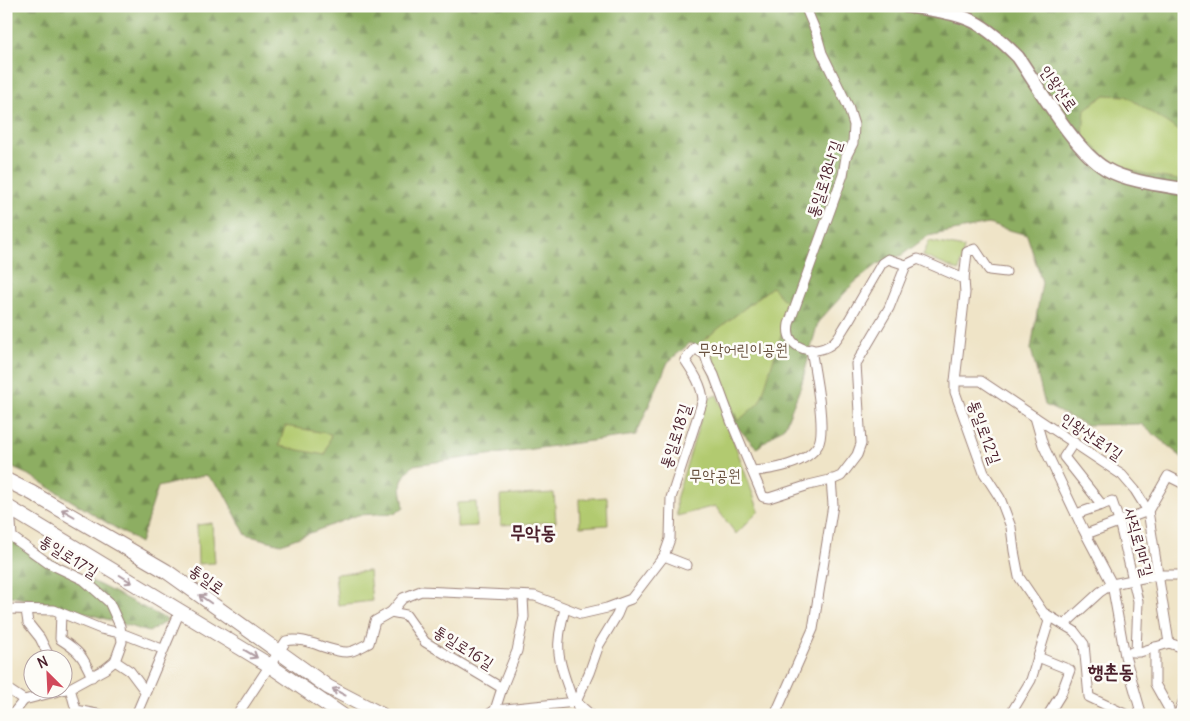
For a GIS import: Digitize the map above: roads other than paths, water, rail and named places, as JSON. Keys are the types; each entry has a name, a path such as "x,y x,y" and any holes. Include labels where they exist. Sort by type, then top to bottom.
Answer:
{"main road":[{"name":"통일로","path":"6,480 32,492 166,571 279,650 328,687 382,715"},
{"path":"8,507 269,665 342,715"}],"street":[{"name":"통일로18나길","path":"806,6 822,53 848,106 854,125 852,143 846,157 843,175 788,324 787,333 790,340 803,349 811,349"},
{"name":"인왕산로","path":"906,6 949,13 970,19 1008,47 1018,57 1083,150 1106,169 1120,176 1184,189"},
{"name":"통일로12길","path":"1006,272 988,270 975,248 967,252 964,280 965,293 955,392 984,473 1000,498 1011,527 1019,577 1049,621 1031,680 1010,715"},
{"path":"752,471 772,470 792,464 810,454 818,446 821,412 811,349 826,347 839,336 882,263 888,259 906,265 918,258 964,280"},
{"name":"통일로18길","path":"279,650 286,641 296,639 325,648 348,652 369,643 375,621 391,612 404,598 421,591 523,597 535,596 582,614 607,608 631,599 664,556 670,539 671,498 703,400 703,394 686,360 695,348 705,355 763,497 769,498 841,476 858,455 861,444 856,364 889,308 906,265"},
{"name":"인왕산로1길","path":"955,381 981,381 1074,442 1122,475 1135,490 1148,511"},
{"path":"1034,417 1043,445 1112,584 1124,653 1140,709 1137,715"},
{"name":"사직로1마길","path":"1074,442 1064,457 1102,505 1112,501 1119,521 1138,600 1136,652"},
{"path":"1169,643 1148,511 1168,476 1184,484"},
{"path":"776,715 812,629 833,505 831,479"},
{"path":"1076,514 1102,505"},
{"name":"통일로17길","path":"8,507 12,537 48,563 84,580 109,602 120,626 121,633"},
{"path":"1086,534 1148,511"},
{"path":"664,556 687,565"},
{"path":"1064,625 1100,592 1112,584 1158,575 1184,575"},
{"name":"통일로16길","path":"523,597 524,617 517,651 493,713 574,702"},
{"path":"574,702 589,673 599,644 617,615 622,603"},
{"path":"6,609 54,610 101,629 121,633 162,649"},
{"path":"565,609 559,631 559,662 580,715"},
{"path":"26,610 28,623 45,648"},
{"path":"136,715 162,649 180,611"},
{"name":"통일로16길","path":"391,612 406,615 424,642 502,688"},
{"path":"1043,612 1074,631 1084,644 1089,697 1127,715"},
{"path":"61,613 60,639 75,648 84,658 92,677"},
{"path":"72,687 105,669 114,661 122,642 121,633"},
{"path":"1124,653 1155,648 1169,643 1184,648"},
{"path":"1155,648 1155,684 1162,697 1169,709 1176,714 1184,699"},
{"path":"237,715 279,650"},
{"path":"1038,657 1070,670 1061,694 1048,715"},
{"path":"114,661 130,672 145,691"},
{"path":"6,688 24,700"},
{"path":"72,695 76,710 102,715"},
{"path":"12,715 24,700 30,698"},
{"path":"574,702 591,715"}],"district":[{"name":"무악동","path":"533,532"},
{"name":"행촌동","path":"1111,671"}],"park label":[{"name":"무악어린이공원","path":"743,349"},
{"name":"무악공원","path":"715,475"}]}
